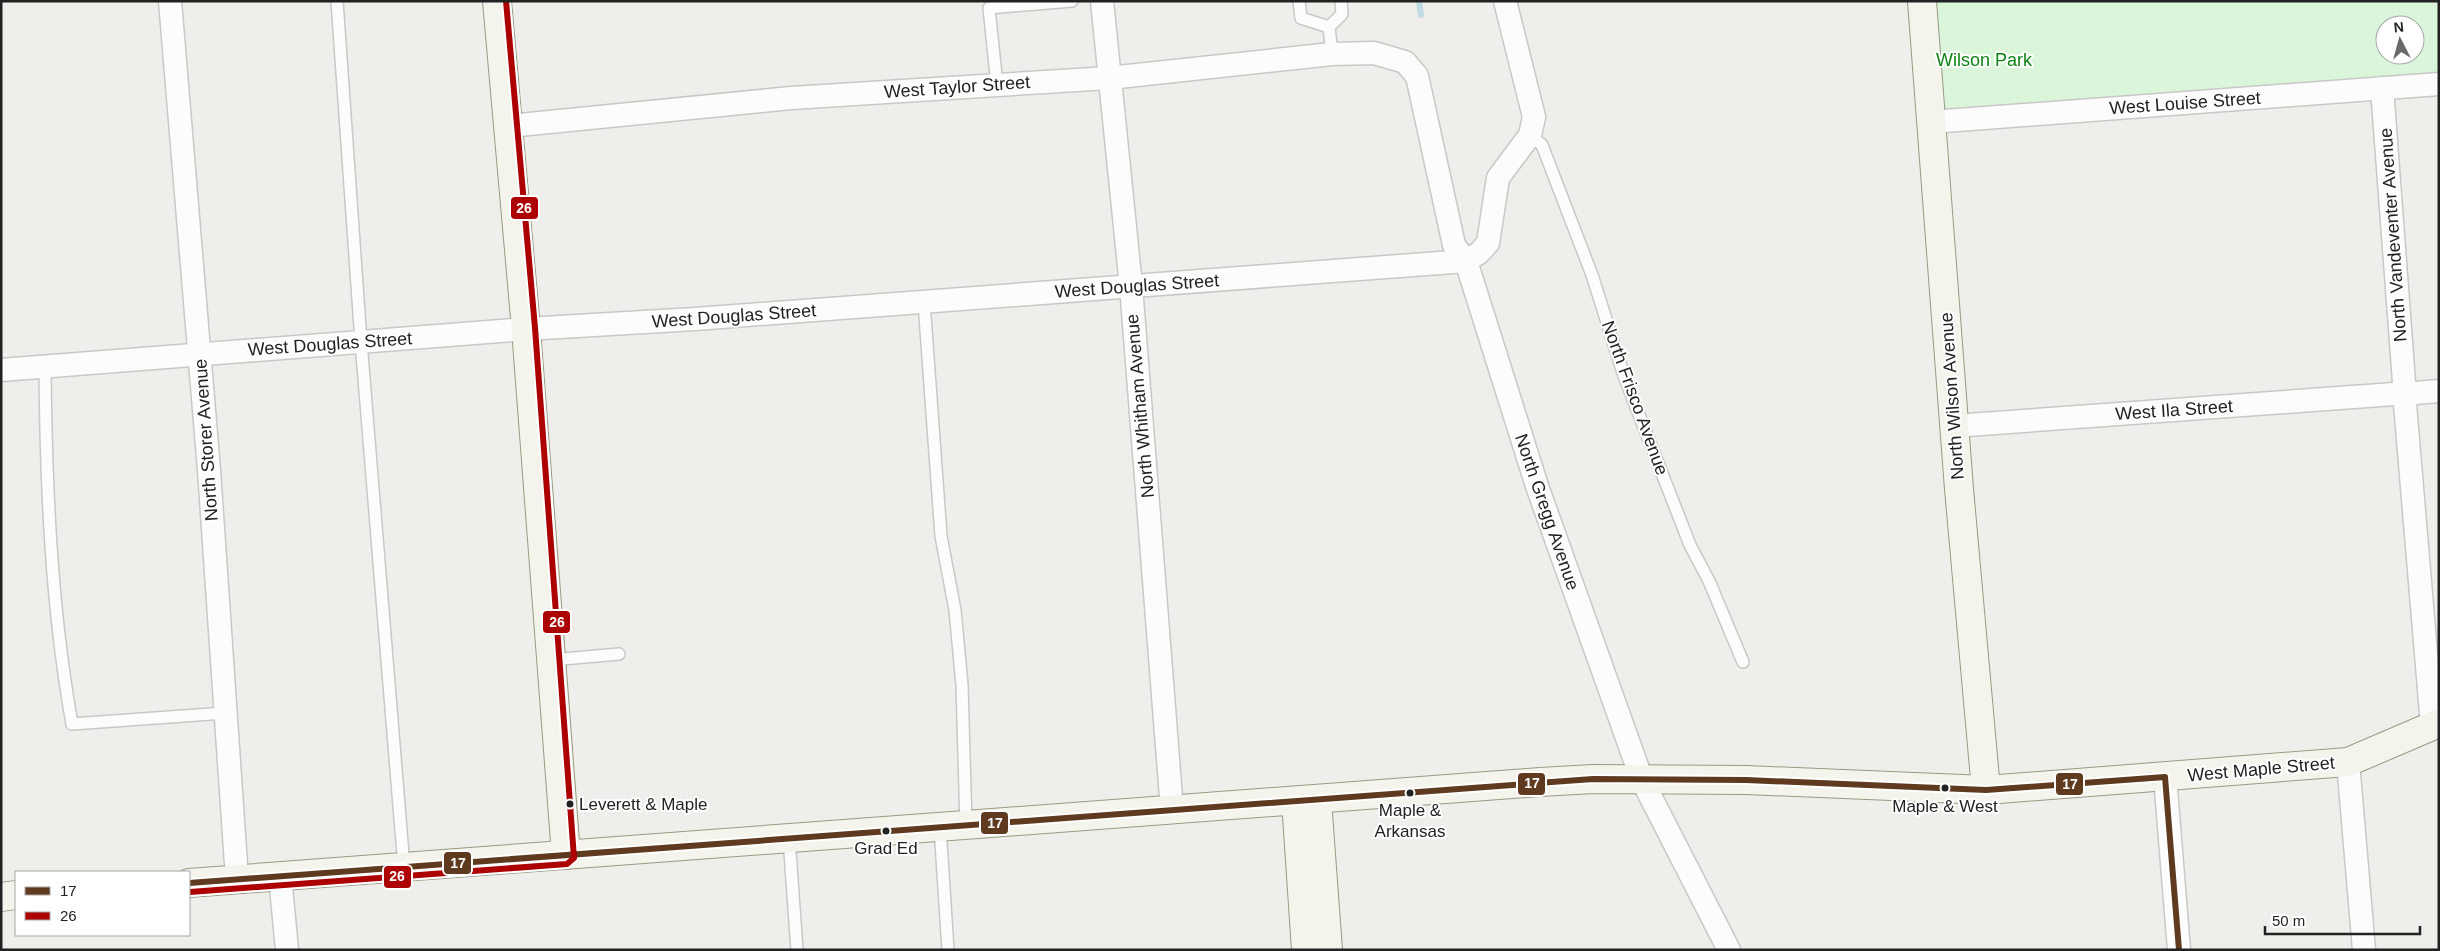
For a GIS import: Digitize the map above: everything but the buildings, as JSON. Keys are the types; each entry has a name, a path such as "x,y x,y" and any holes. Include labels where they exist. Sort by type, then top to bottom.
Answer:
{"street":[{"name":"North Storer Avenue","path":"170,1 200,353 237,879"},
{"path":"497,1 526,329 566,855"},
{"name":"North Whitham Avenue","path":"1102,1 1108,78 1131,286 1172,810"},
{"path":"1466,261 1488,243 1498,178 1530,135 1534,117 1504,1"},
{"name":"North Wilson Avenue","path":"1922,1 1954,426 1986,790"},
{"name":"West Taylor Street","path":"509,126 790,98 1108,78 1332,54 1374,53 1405,62"},
{"name":"North Gregg Avenue","path":"1405,62 1417,76 1454,246 1466,261 1537,486 1642,780 1729,950"},
{"name":"West Louise Street","path":"1931,122 2439,84"},
{"name":"North Vandeventer Avenue","path":"2382,88 2404,393 2435,724"},
{"name":"West Douglas Street","path":"1,370 200,353 526,329 694,320 1466,261"},
{"name":"West Ila Street","path":"1954,426 2439,392"},
{"name":"West Maple Street","path":"190,883 1593,779 1746,780 1986,790 2348,762 2435,724"},
{"path":"2348,762 2364,950"},
{"path":"2165,777 2179,950"},
{"path":"1306,801 1306,950"},
{"path":"1306,801 1328,950"},
{"path":"280,876 287,950"},
{"path":"1,897 15,896"}],"lane":[{"path":"337,1 361,342 404,867"},
{"path":"997,85 989,8 1072,1"},
{"path":"1299,1 1301,18 1329,27"},
{"path":"1329,27 1342,14 1341,1"},
{"path":"1329,27 1332,54"},
{"name":"North Frisco Avenue","path":"1530,135 1542,145 1592,274 1624,376 1690,545 1709,581 1743,662"},
{"path":"924,302 941,536 955,610 962,685 953,826 948,950"},
{"path":"44,366 48,506 66,692 72,724 226,713"},
{"path":"551,660 619,654"},
{"path":"790,838 797,950"}],"green space":[{"name":"Wilson Park","path":"1922,1 2439,1 2439,84 1931,122"}],"waterway":[{"path":"1419,1 1421,15"}],"transit line":[{"name":"26","path":"190,892 567,864 574,858 535,328 506,1"},
{"name":"17","path":"190,883 1593,779 1746,780 1986,790 2165,777 2179,950"}],"place":[{"name":"Maple & West","path":"1945,788"},
{"name":"Maple & Arkansas","path":"1410,793"},
{"name":"Leverett & Maple","path":"570,804"},
{"name":"Grad Ed","path":"886,831"}]}
